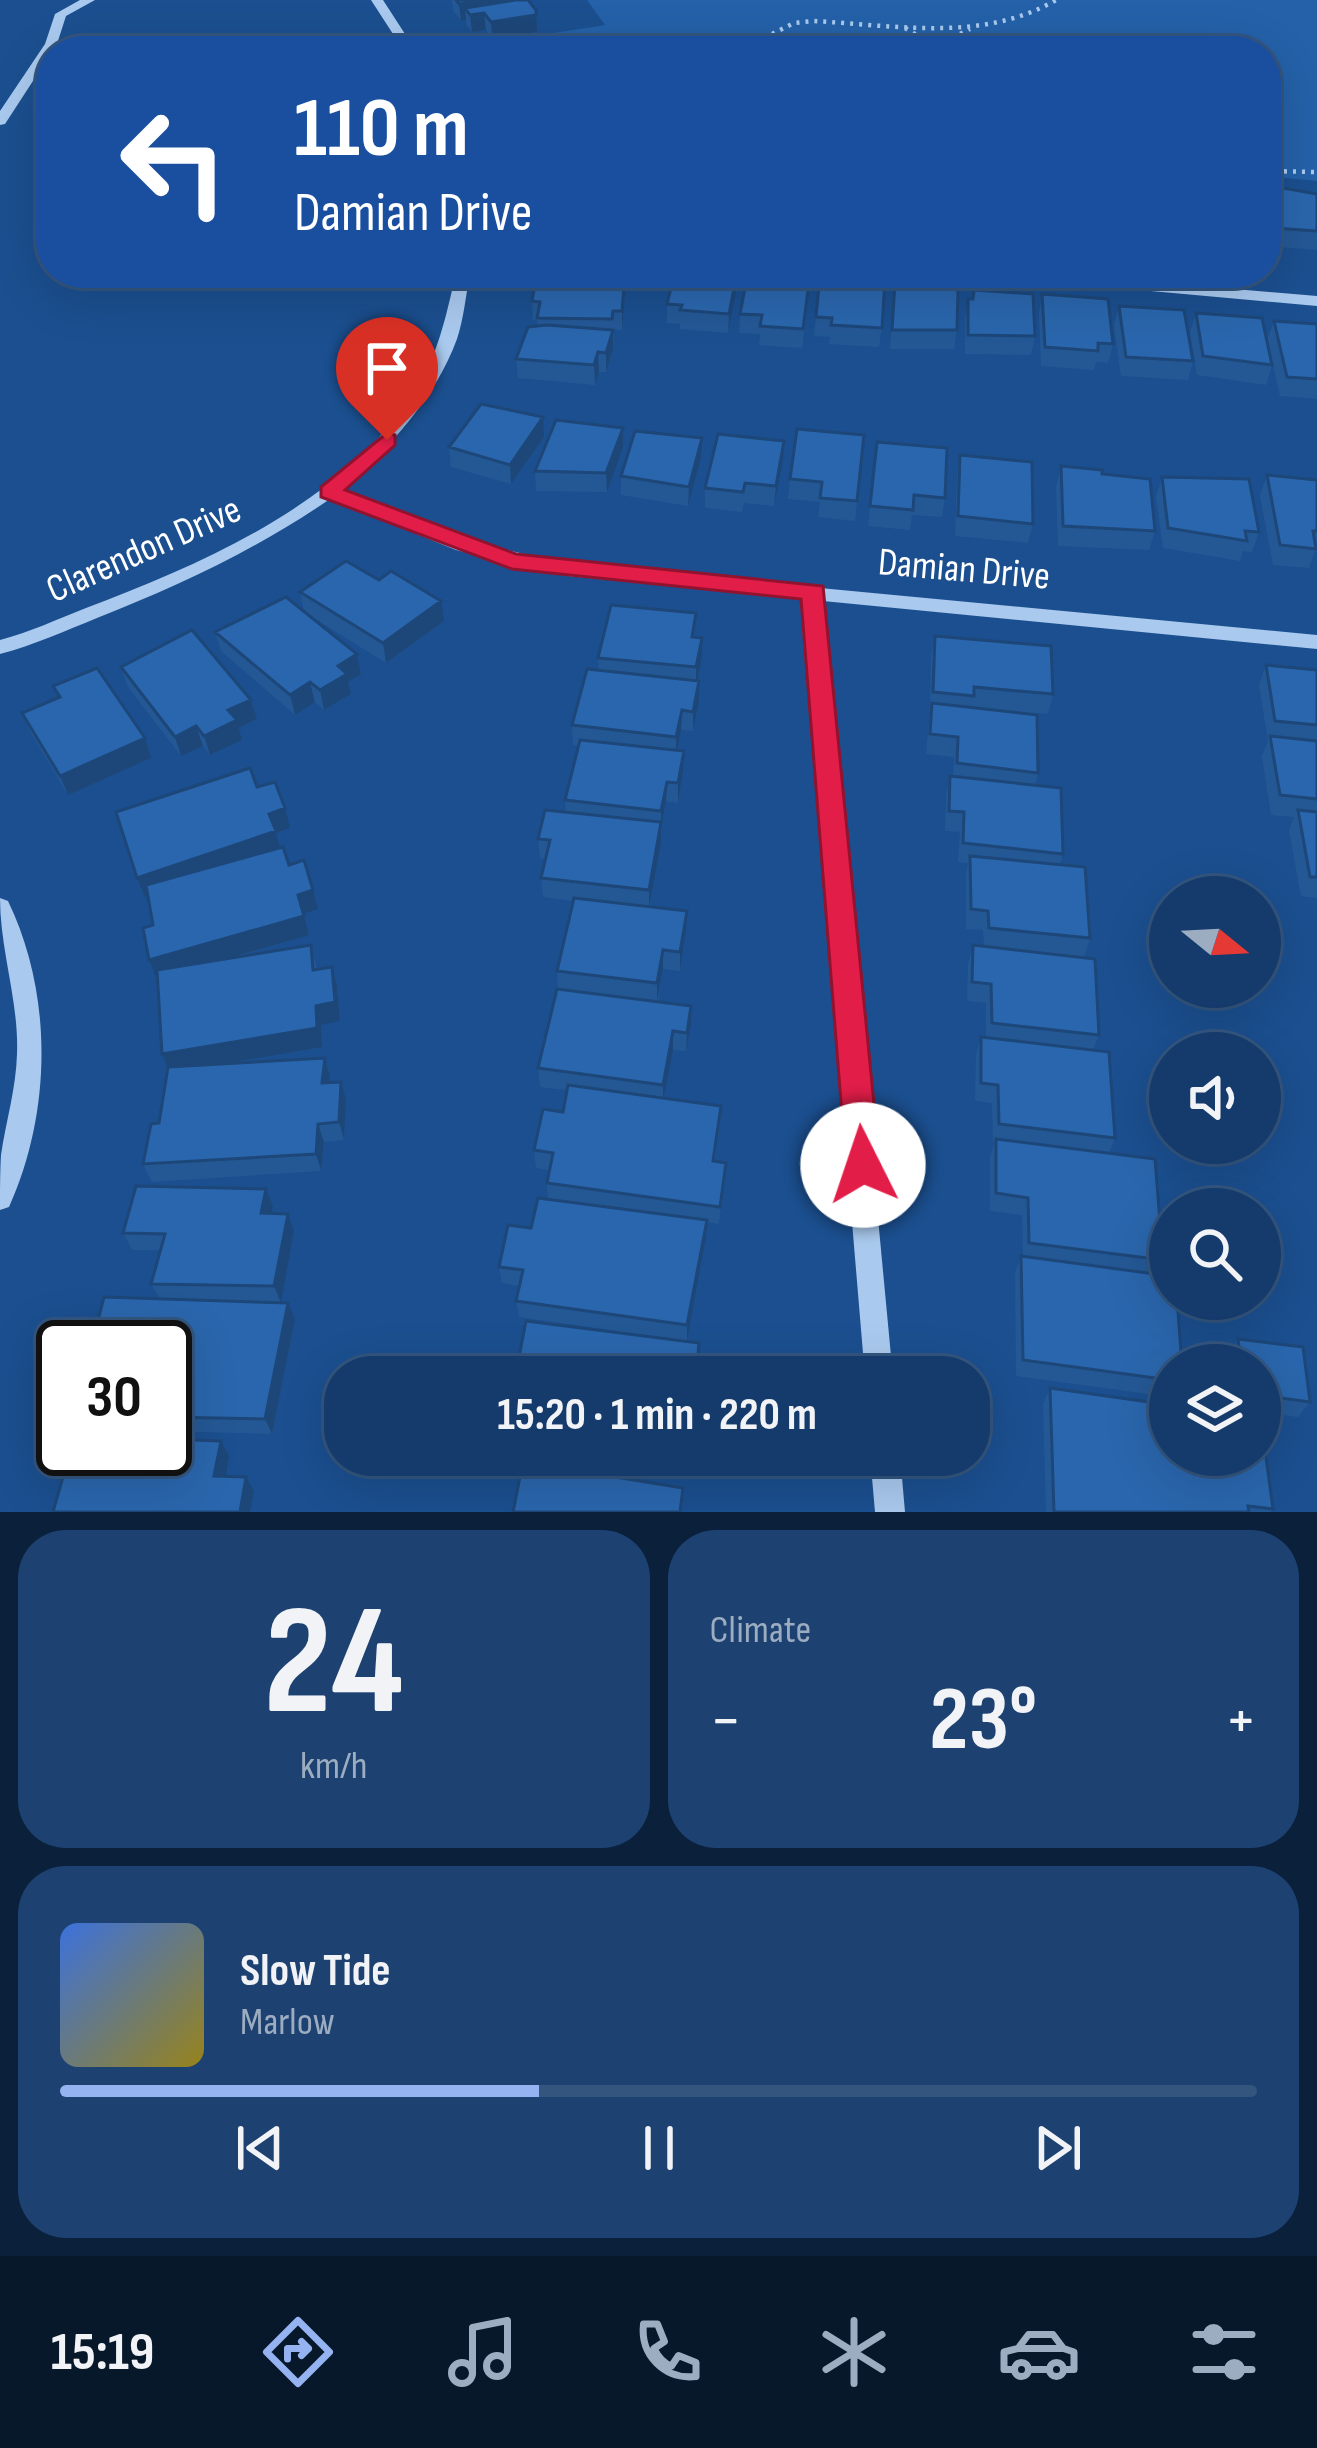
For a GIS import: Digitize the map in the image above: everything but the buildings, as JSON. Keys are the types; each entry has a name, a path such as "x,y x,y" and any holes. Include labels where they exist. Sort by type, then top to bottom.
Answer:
{"street":[{"path":"54,36 61,14 89,0"},
{"path":"376,0 400,36"},
{"path":"0,121 36,67"},
{"name":"Clarendon Drive","path":"0,647 180,579 329,492 387,440 425,391 457,325 461,288"},
{"path":"1168,288 1317,301"},
{"name":"Damian Drive","path":"329,492 512,561 1317,641"},
{"path":"814,592 812,625 877,1356"},
{"path":"0,908 21,959 32,1016 26,1091 0,1198"},
{"path":"887,1476 890,1512"}],"path":[{"path":"768,36 794,23 977,27 1012,22 1056,0"},
{"path":"886,24 920,36"},
{"path":"957,36 977,27"},
{"path":"1281,171 1317,172"}],"shaded area":[{"path":"587,0 1317,0 1317,181 1281,177 1281,36 535,36 605,25"}],"route":[{"path":"387,440 329,492 462,546 512,561 814,592 812,625 863,1165"}]}
